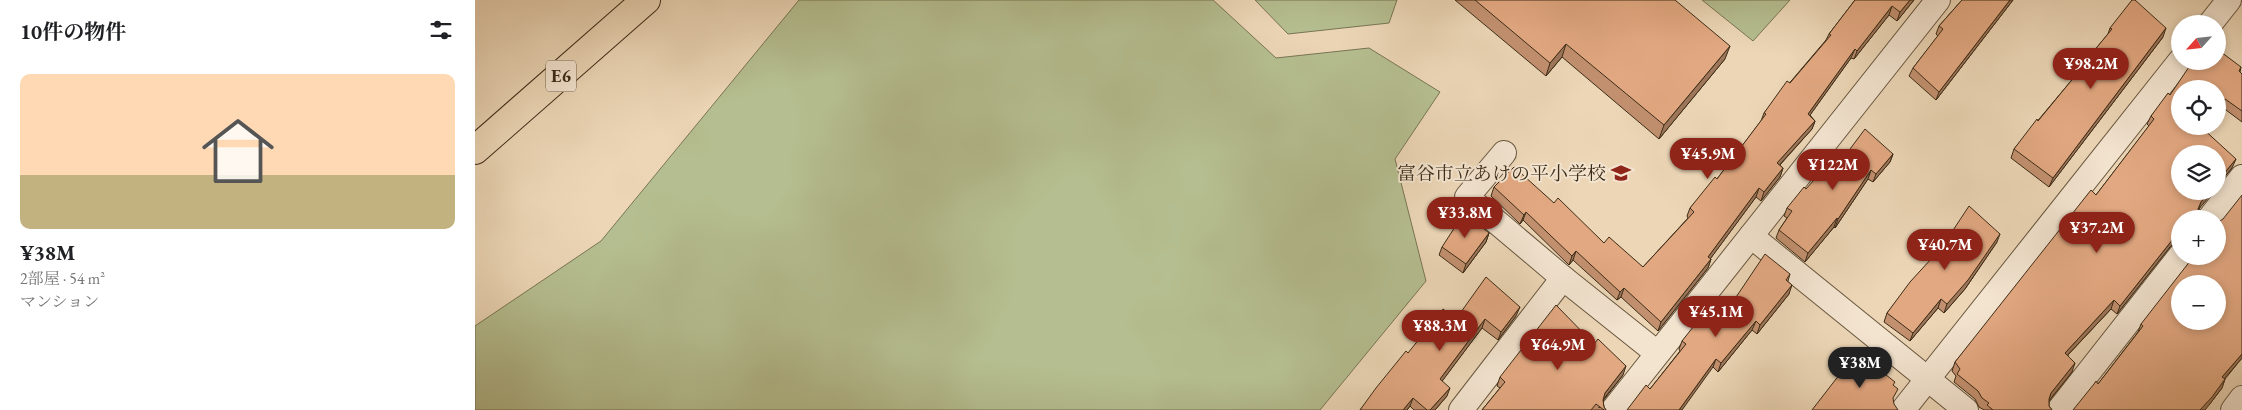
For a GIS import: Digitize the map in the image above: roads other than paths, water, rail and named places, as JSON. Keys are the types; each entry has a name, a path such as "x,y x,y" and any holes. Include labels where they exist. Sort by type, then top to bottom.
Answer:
{"highway":[{"name":"E6","path":"475,150 646,0"}],"street":[{"path":"1613,410 1938,0"},
{"path":"2222,15 2233,6"},
{"path":"1903,410 2173,70"},
{"path":"1504,153 1467,197 1563,278 1657,353"},
{"path":"2216,210 2242,177"},
{"path":"1751,236 1966,410"},
{"path":"2059,410 2173,265"},
{"path":"1461,410 1563,278"},
{"path":"2233,410 2242,398"}],"place":[{"name":"富谷市立あけの平小学校","path":"1621,173"}]}
